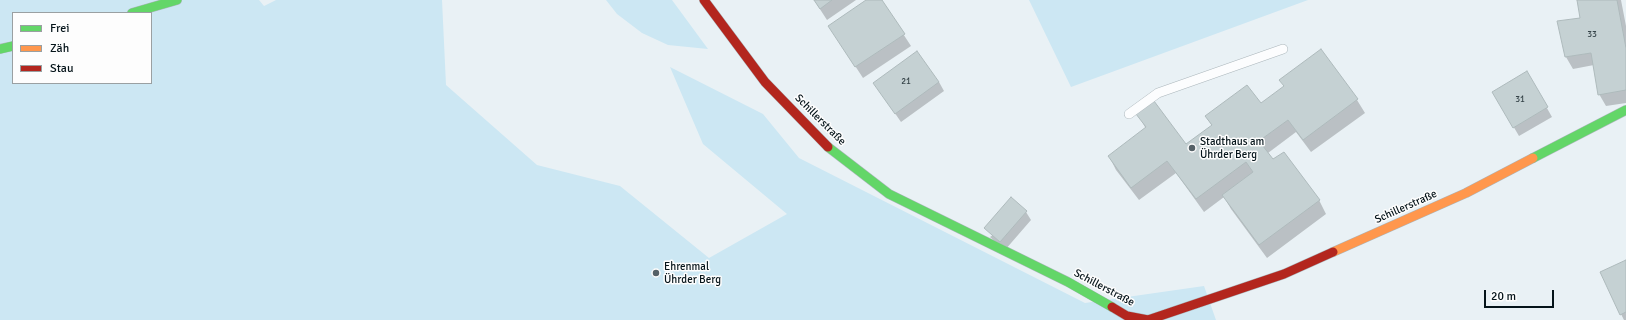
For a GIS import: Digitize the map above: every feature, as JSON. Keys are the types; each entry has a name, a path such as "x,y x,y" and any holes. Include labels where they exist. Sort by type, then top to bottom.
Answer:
{"street":[{"path":"135,12 177,0"},
{"name":"Schillerstraße","path":"704,0 765,82 829,148 889,194 1068,282 1127,316 1148,320 1284,274 1466,194 1626,110"},
{"path":"0,49 12,46"}],"lane":[{"path":"1129,114 1158,93 1283,49"}],"shaded area":[{"path":"0,0 259,0 264,6 276,0 442,0 446,85 537,165 620,186 709,258 787,214 703,144 670,67 763,114 799,158 1085,303 1204,286 1216,320 0,320"},
{"path":"606,0 672,0 708,49 668,45 642,33 617,14"},
{"path":"1029,0 1308,0 1071,87"}],"building":[{"path":"814,0 832,0 820,9"},
{"path":"866,0 882,0 905,34 855,67 828,26"},
{"path":"1577,0 1617,0 1626,48 1626,90 1598,95 1591,53 1565,57 1557,21 1580,18"},
{"name":"Stadthaus am Ührder Berg","path":"1321,49 1358,99 1303,140 1288,120 1259,141 1273,159 1284,152 1320,200 1259,245 1222,195 1253,172 1246,162 1196,199 1167,161 1131,188 1108,156 1146,127 1136,114 1154,101 1186,144 1212,125 1205,116 1247,85 1261,103 1284,86 1279,80"},
{"path":"917,51 939,82 895,114 873,83"},
{"path":"1527,71 1548,107 1513,128 1492,92"},
{"path":"1011,197 1027,211 1000,242 984,228"},
{"path":"1626,260 1626,312 1620,315 1600,272"}],"traffic: fast":[{"path":"135,12 177,0"},
{"path":"0,49 12,46"},
{"path":"1533,158 1626,110"},
{"path":"828,147 889,194 1068,282 1112,307"}],"traffic: slow":[{"path":"1333,252 1466,193 1533,158"}],"traffic: jam":[{"path":"704,0 765,82 828,147"},
{"path":"1112,307 1127,316 1148,320 1284,274 1333,252"}],"place":[{"name":"Stadthaus am Ührder Berg","path":"1192,148"},
{"name":"Ehrenmal Ührder Berg","path":"656,273"}]}
